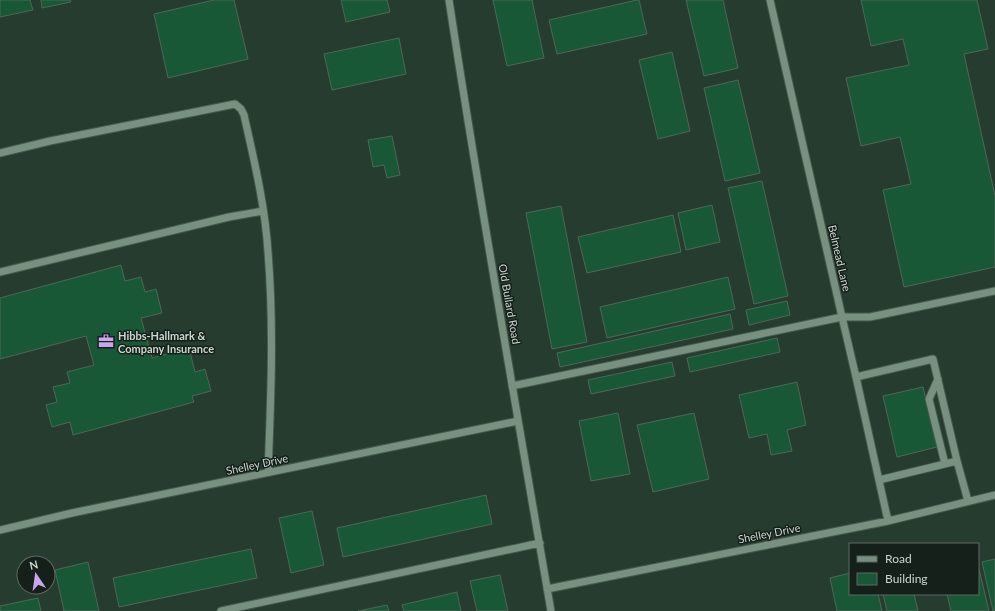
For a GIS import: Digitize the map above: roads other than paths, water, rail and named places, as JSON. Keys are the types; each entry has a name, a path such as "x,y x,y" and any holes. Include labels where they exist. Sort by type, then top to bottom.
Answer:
{"street":[{"name":"Old Bullard Road","path":"449,0 512,386 551,611"},
{"name":"Belmead Lane","path":"770,0 888,521"},
{"path":"0,153 235,104 241,109 244,115 261,196 268,250 271,304 271,376 268,472"},
{"path":"0,272 229,217 263,211"},
{"path":"512,386 842,317 870,317 995,291"},
{"path":"856,377 933,359 968,502"},
{"path":"938,379 929,400 945,464"},
{"name":"Shelley Drive","path":"0,530 72,513 518,421"},
{"path":"879,480 957,461"},
{"name":"Shelley Drive","path":"547,589 888,521 995,495"},
{"path":"223,611 540,543"}],"place":[{"name":"Hibbs-Hallmark & Company Insurance","path":"106,341"}]}
